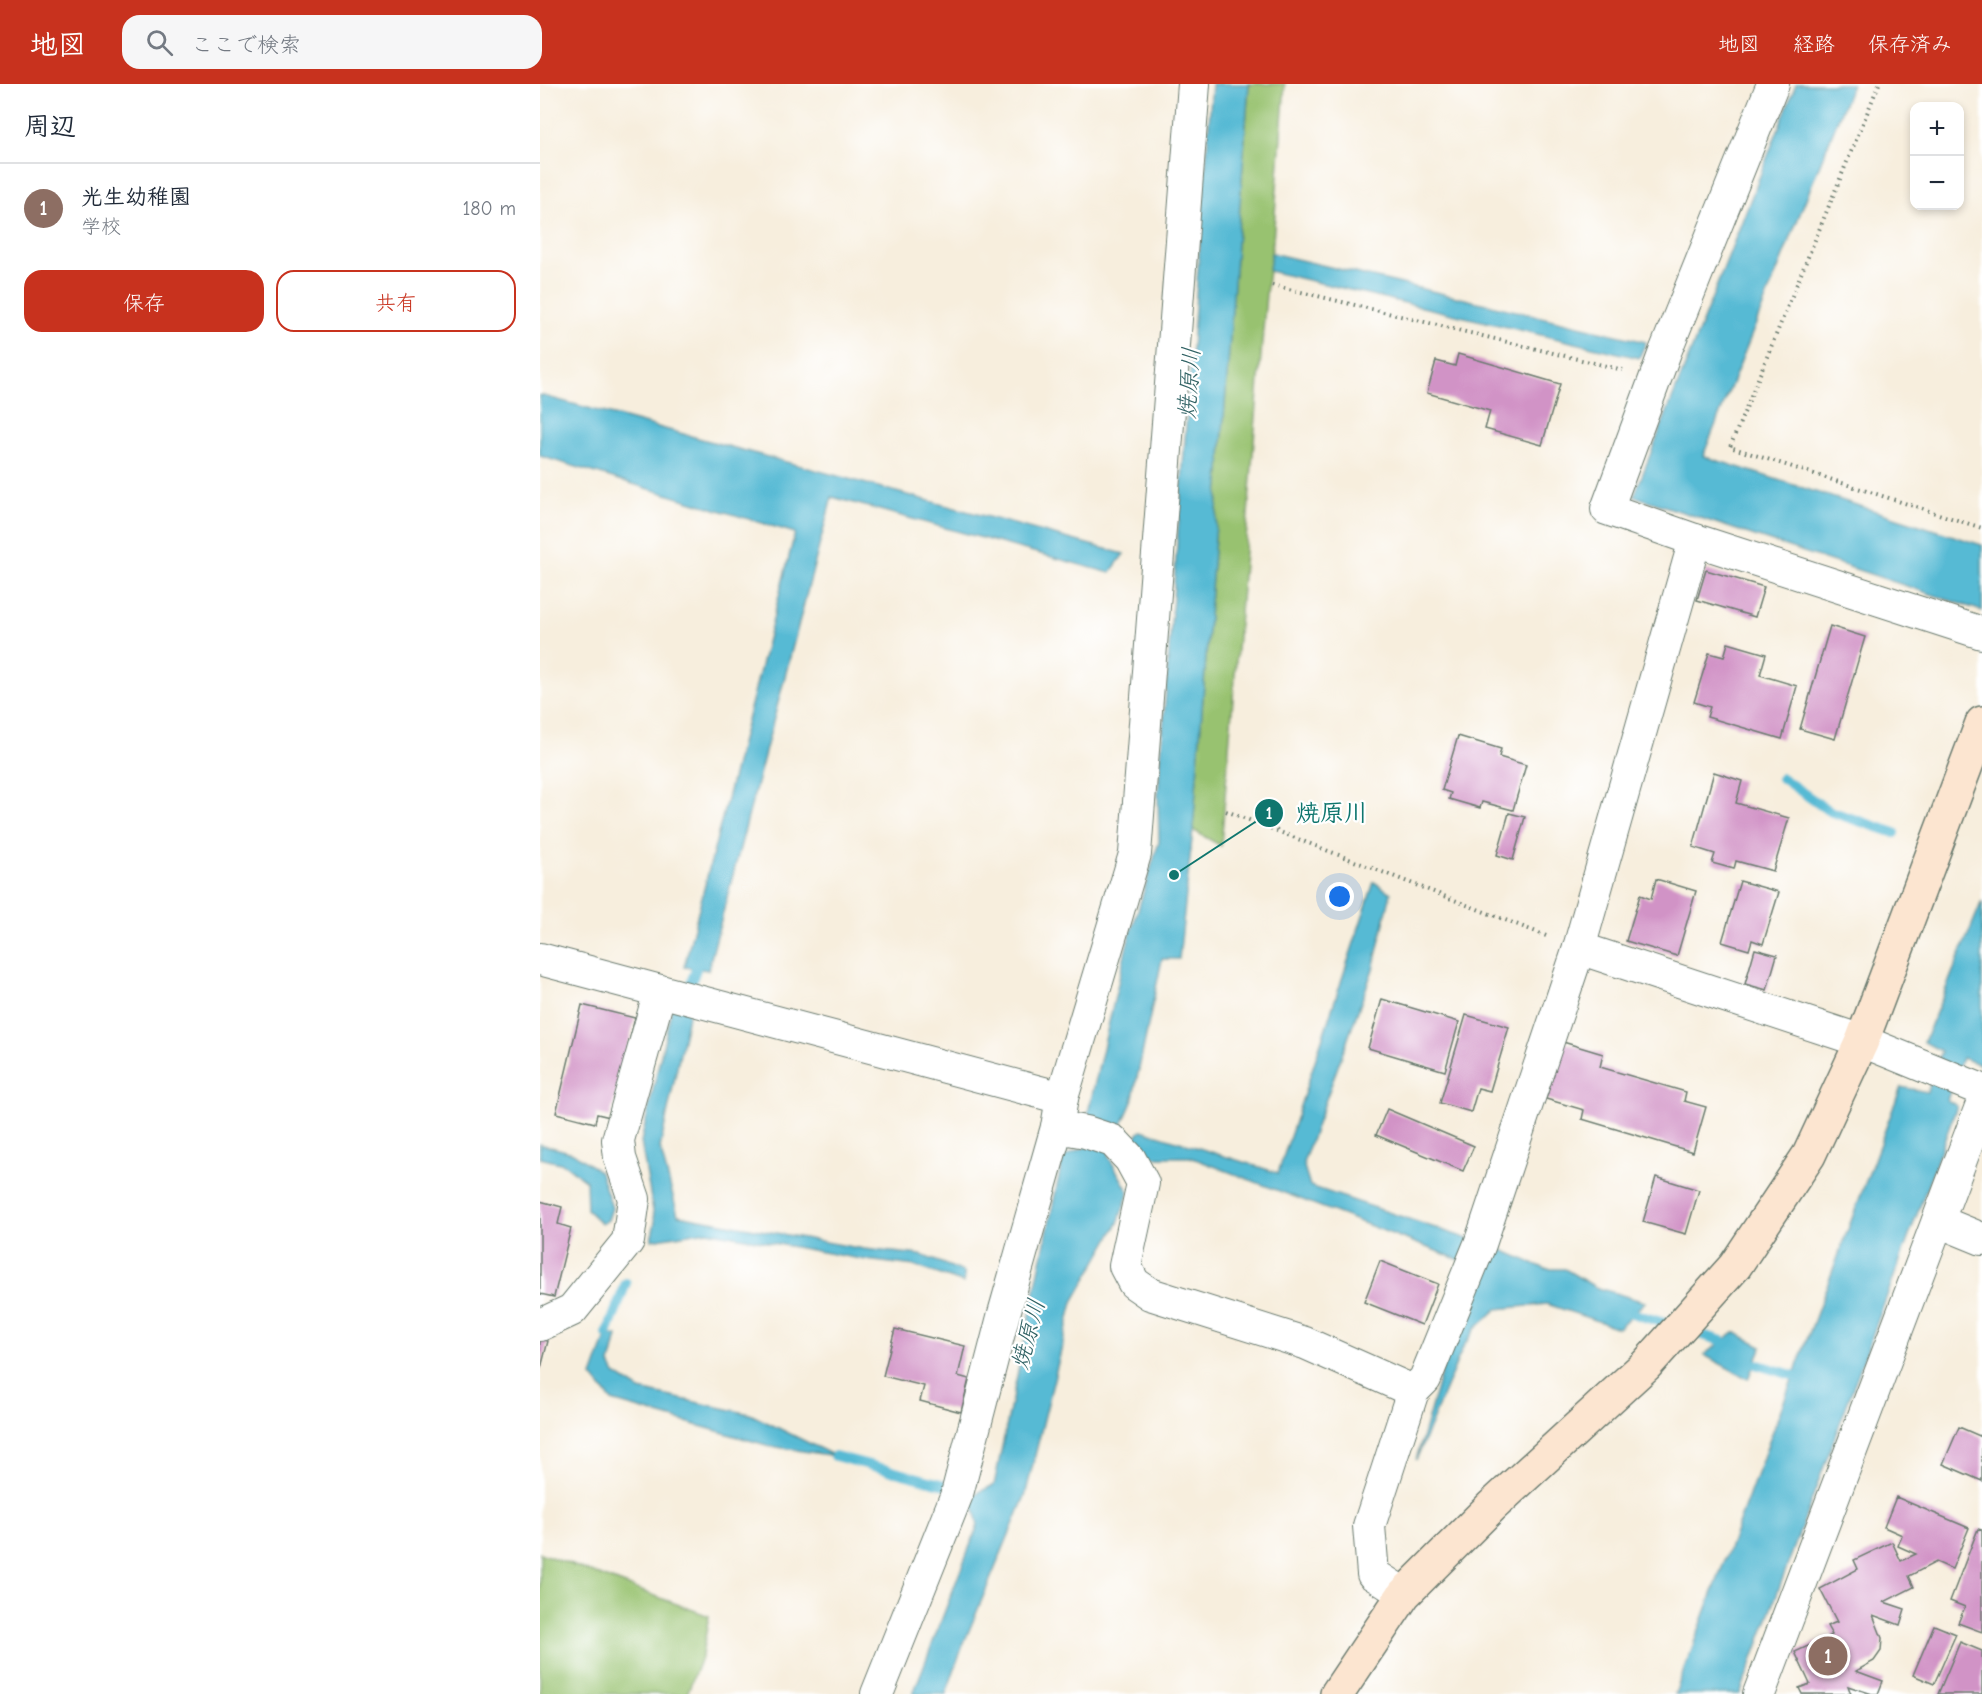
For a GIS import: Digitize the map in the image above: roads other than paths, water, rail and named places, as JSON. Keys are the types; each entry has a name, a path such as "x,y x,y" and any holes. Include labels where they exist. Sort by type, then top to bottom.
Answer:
{"street":[{"path":"877,1694 957,1494 1003,1317 1079,1125 1135,854 1194,84"},
{"path":"1773,84 1656,377 1607,509 1695,540 1982,633"},
{"path":"1404,1594 1373,1574 1369,1526 1413,1391 1425,1379 1476,1254 1579,948 1695,540"},
{"path":"1337,1694 1404,1594 1492,1506 1646,1365 1736,1266 1809,1155 1862,1041 1982,723"},
{"path":"1579,948 1862,1041 1982,1090"},
{"path":"540,959 711,1004 1079,1125 1130,1159 1143,1183 1125,1266 1134,1283 1150,1294 1305,1343 1413,1391"},
{"path":"540,1325 572,1310 628,1241 634,1199 620,1158 618,1140 660,991"},
{"path":"1760,1694 1982,1104"},
{"path":"1938,1221 1982,1239"}],"water":[{"path":"1212,84 1249,84 1193,830 1179,959 1162,959 1132,1102 1108,1156 1129,1192 1118,1223 1073,1302 1025,1496 963,1645 946,1694 913,1694 978,1525 971,1496 994,1485 1063,1157 1086,1147 1087,1117 1127,945 1159,842 1158,795"},
{"path":"1796,84 1852,84 1703,456 1982,545 1982,611 1634,496"},
{"path":"1271,253 1646,342 1639,358 1269,271"},
{"path":"540,395 1124,554 1110,573 832,497 708,970 684,967 795,533 540,456"},
{"path":"1374,882 1391,893 1373,969 1303,1163 1310,1186 1471,1240 1460,1260 1190,1157 1151,1157 1131,1141 1142,1130 1278,1173"},
{"path":"1982,901 1982,1065 1962,1058 1947,1100 1957,1106 1740,1694 1675,1694 1901,1087 1927,1092 1941,1051 1924,1042"},
{"path":"672,1007 689,1011 660,1148 678,1215 864,1249 921,1255 964,1272 964,1283 915,1266 866,1260 707,1231 651,1240 655,1222 641,1142"},
{"path":"540,1144 573,1153 600,1172 612,1208 608,1220 602,1224 587,1210 586,1181 564,1164 540,1158"},
{"path":"1493,1246 1546,1269 1565,1269 1595,1287 1645,1302 1618,1328 1547,1304 1497,1309 1475,1329 1463,1347 1416,1460 1445,1359"},
{"path":"1734,1332 1762,1346 1748,1379 1704,1355"},
{"path":"607,1334 617,1336 610,1364 615,1374 640,1390 750,1414 835,1456 770,1446 612,1401 592,1376"}],"waterway":[{"path":"1782,778 1829,811 1895,833"},
{"path":"687,994 696,969"},
{"path":"607,1334 626,1283"},
{"path":"1619,1309 1722,1341 1732,1348"},
{"path":"1744,1357 1755,1364 1805,1379"},
{"path":"835,1456 945,1485"}],"place":[{"name":"焼原川","path":"1174,875"},
{"name":"光生幼稚園","path":"1828,1656"}]}
